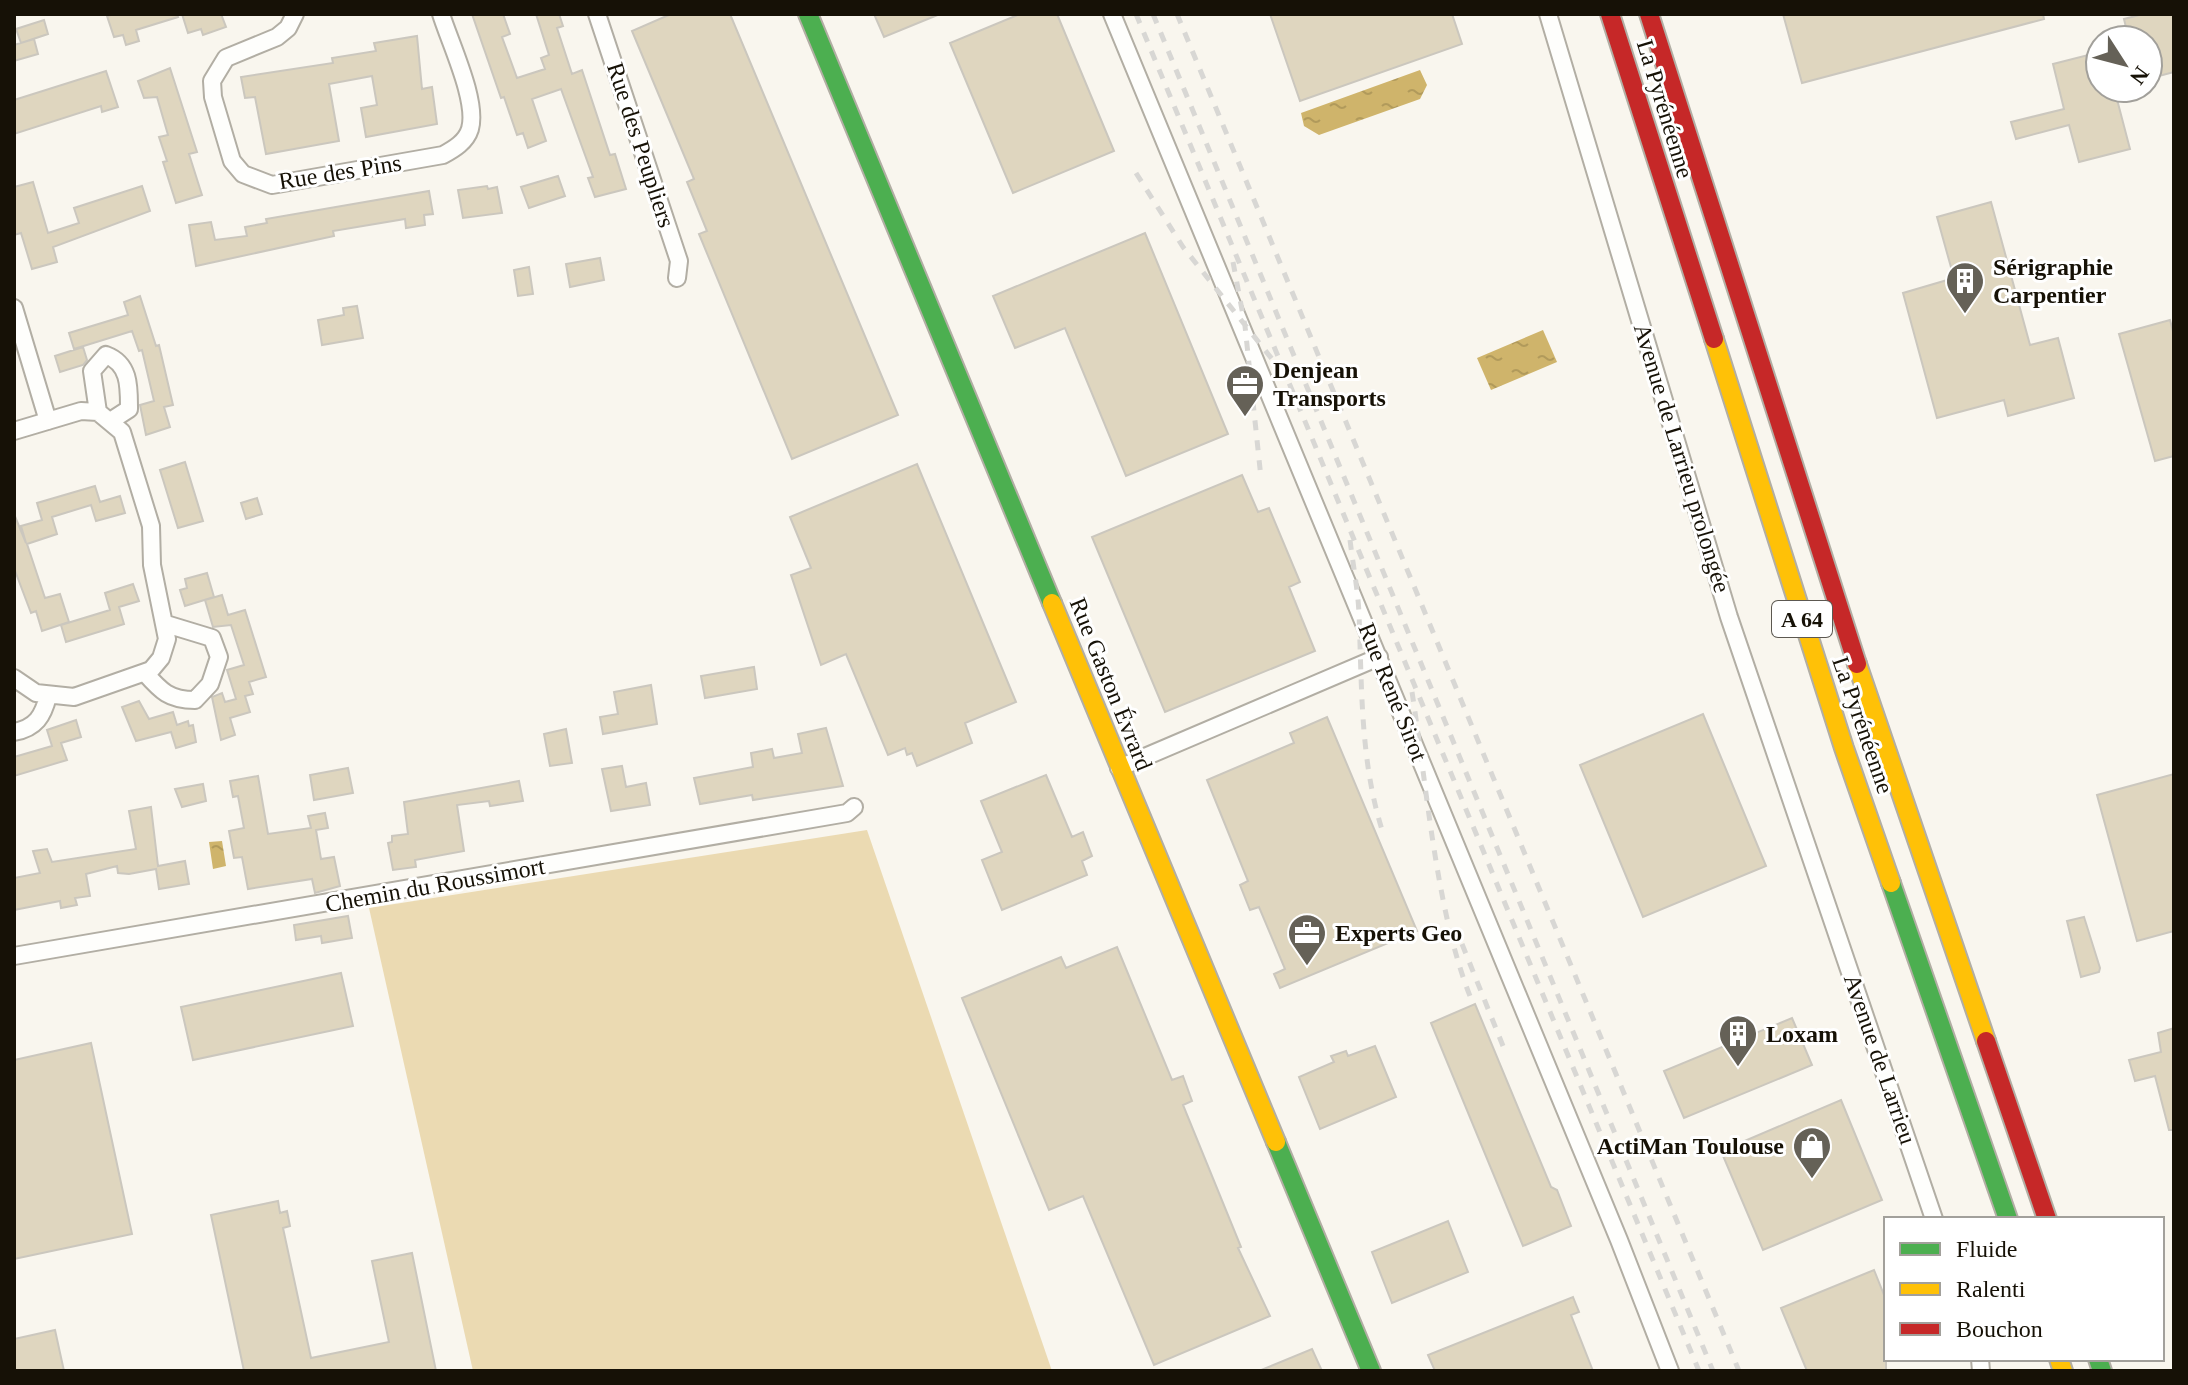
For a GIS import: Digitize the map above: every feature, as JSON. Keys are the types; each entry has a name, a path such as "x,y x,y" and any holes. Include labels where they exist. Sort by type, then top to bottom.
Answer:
{"main road":[{"name":"Rue Gaston Évrard","path":"808,14 1371,1371"},
{"name":"La Pyrénéenne","path":"1610,14 1840,734 2007,1217"},
{"name":"La Pyrénéenne","path":"1649,14 1858,669 2046,1217"}],"street":[{"name":"Rue des Pins","path":"295,14 288,28 277,37 226,58 212,81 213,97 232,161 243,174 272,185 443,155 458,147 469,132 472,111 441,14"},
{"name":"Rue des Peupliers","path":"597,14 679,261 677,278"},
{"name":"Rue René Sirot","path":"1112,14 1379,657 1670,1371"},
{"name":"Avenue de Larrieu prolongée","path":"1548,14 1729,617 1825,898"},
{"path":"14,308 48,421"},
{"path":"14,431 81,411 105,416 122,432 151,526 154,579 167,639 161,658 145,673 74,697 48,696 24,687 14,678"},
{"path":"145,673 166,696 176,700 195,700 210,684 219,657 212,638 166,624"},
{"path":"1119,768 1379,657"},
{"path":"14,732 29,729 36,722 43,714 48,696"},
{"name":"Chemin du Roussimort","path":"14,956 847,813 854,807"},
{"name":"Avenue de Larrieu","path":"1825,898 1933,1217"}],"shaded area":[{"path":"867,830 1052,1371 473,1371 369,908"}],"water":[{"path":"1420,70 1427,85 1420,99 1319,135 1304,126 1301,113"},
{"path":"1543,330 1557,362 1491,390 1477,358"},
{"path":"222,841 226,866 213,869 209,842"}],"building":[{"path":"177,14 178,17 136,30 139,41 126,45 123,35 114,37 107,16"},
{"path":"182,14 221,14 226,27 203,35 201,29 188,33"},
{"path":"472,14 503,14 510,34 502,37 517,78 545,69 541,58 549,55 536,14 559,14 563,26 557,28 572,74 582,70 610,155 615,154 626,189 595,197 588,178 593,177 561,89 532,99 546,141 528,148 523,133 517,135 504,97 501,98"},
{"path":"671,14 730,14 898,415 792,459 699,234 707,231 687,182 694,179 632,31"},
{"path":"874,14 940,14 884,37"},
{"path":"1020,14 1057,14 1114,151 1013,193 950,43"},
{"path":"1270,14 1452,14 1462,44 1300,101"},
{"path":"1783,14 2043,14 2044,19 1802,83"},
{"path":"2143,14 2174,14 2174,72 2164,75 2164,24 2125,24 2124,19"},
{"path":"44,20 48,34 21,43 16,29"},
{"path":"417,36 422,89 432,87 437,124 366,137 361,108 377,105 372,76 329,84 339,141 266,154 255,97 245,98 241,77 333,63 332,58 376,51 374,43"},
{"path":"34,39 38,54 14,61 14,45"},
{"path":"2084,56 2084,104 2118,104 2130,149 2079,162 2069,125 2016,139 2011,122 2064,109 2053,64"},
{"path":"170,68 197,152 189,154 202,195 176,203 163,162 167,161 159,137 168,135 157,97 144,98 138,81"},
{"path":"106,71 118,107 102,112 101,106 14,134 14,100"},
{"path":"558,176 565,196 529,208 521,187"},
{"path":"33,182 48,233 79,223 74,208 142,186 150,211 53,247 57,262 32,269 21,233 14,235 14,187"},
{"path":"487,186 488,189 497,187 502,213 463,218 458,190"},
{"path":"429,191 433,214 424,215 425,225 406,228 405,219 333,231 334,236 196,266 189,225 211,222 215,240 247,236 245,227 267,223 266,219"},
{"name":"Sérigraphie Carpentier","path":"1991,202 2030,345 2058,338 2074,398 2008,416 2004,400 1937,418 1903,293 1954,278 1937,217"},
{"path":"1145,233 1228,434 1126,476 1065,328 1015,348 993,296"},
{"path":"600,258 604,280 570,287 566,264"},
{"path":"529,267 533,294 518,296 514,270"},
{"path":"140,296 156,346 159,345 173,405 164,407 170,427 146,435 140,405 154,401 142,350 139,351 132,331 74,349 69,333 128,315 124,302"},
{"path":"357,306 363,338 322,345 318,320 344,315 343,308"},
{"path":"2170,320 2174,335 2174,456 2155,461 2119,334"},
{"path":"83,347 87,360 83,365 60,372 55,356"},
{"path":"185,462 203,521 178,528 160,470"},
{"path":"917,464 1016,702 965,723 972,743 917,766 912,753 907,755 905,748 888,755 846,654 821,665 791,575 811,568 790,517"},
{"path":"1242,475 1258,512 1269,508 1300,582 1289,587 1315,651 1165,712 1092,537"},
{"path":"95,486 100,502 120,496 125,513 96,521 91,505 52,517 57,534 27,544 45,598 60,594 69,622 42,631 36,611 31,613 14,568 14,514 26,543 21,526 42,520 37,503"},
{"path":"257,498 262,514 246,519 241,503"},
{"path":"207,573 214,597 185,606 180,590 187,588 185,579"},
{"path":"133,584 139,601 119,607 124,624 66,642 61,625 110,610 105,593"},
{"path":"222,595 228,615 245,610 266,677 249,682 253,694 245,696 250,712 230,718 235,735 221,740 212,697 222,693 225,702 236,699 227,670 244,665 231,625 213,627 205,600"},
{"path":"754,667 757,689 705,698 701,676"},
{"path":"651,685 657,724 603,734 600,717 618,714 614,692"},
{"path":"139,701 149,719 173,712 177,725 188,721 189,726 193,725 196,742 176,748 171,732 136,741 122,707"},
{"path":"1703,714 1766,866 1643,917 1580,765"},
{"path":"1327,717 1417,931 1280,988 1274,974 1285,969 1259,907 1250,910 1240,885 1248,881 1207,780 1294,743 1290,733"},
{"path":"76,720 81,737 61,743 67,760 14,776 14,757 52,746 47,730"},
{"path":"826,728 843,786 753,800 752,795 700,804 694,778 753,767 751,753 772,749 774,758 802,753 798,734"},
{"path":"566,729 572,763 550,766 544,734"},
{"path":"622,766 626,787 646,783 650,805 611,811 602,769"},
{"path":"348,768 353,793 314,800 310,775"},
{"path":"2174,774 2174,931 2137,941 2097,795"},
{"path":"1046,775 1072,837 1083,832 1092,856 1082,861 1087,875 1002,910 982,860 1002,852 981,801"},
{"path":"258,776 268,834 311,828 308,816 325,813 328,828 316,830 321,859 334,857 340,886 315,893 312,879 248,889 242,857 234,858 229,831 244,828 238,796 233,797 230,781"},
{"path":"519,781 523,801 490,806 489,801 457,805 464,851 415,860 416,867 393,870 388,843 392,842 392,836 408,834 404,802"},
{"path":"203,784 206,801 182,807 175,789"},
{"path":"151,807 158,866 185,861 189,884 159,889 156,869 129,874 118,873 117,866 86,874 90,896 75,898 77,905 61,908 60,901 14,910 14,878 40,873 33,851 47,849 52,862 136,849 129,811"},
{"path":"348,916 352,938 322,943 321,936 296,940 294,925"},
{"path":"2084,917 2100,968 2099,972 2081,977 2067,921"},
{"path":"1117,947 1172,1080 1183,1076 1192,1101 1183,1105 1241,1247 1238,1248 1270,1316 1154,1365 1083,1196 1049,1210 962,998 1061,957 1066,968"},
{"path":"341,973 353,1026 193,1060 181,1007"},
{"path":"1475,1004 1551,1187 1557,1190 1571,1226 1523,1246 1431,1023"},
{"name":"Loxam","path":"1792,1018 1812,1065 1684,1118 1664,1071"},
{"path":"2174,1028 2174,1130 2169,1130 2155,1076 2135,1081 2129,1060 2161,1052 2158,1033"},
{"path":"91,1043 132,1234 14,1259 14,1060"},
{"path":"1375,1046 1396,1097 1320,1129 1299,1077 1334,1062 1331,1056 1346,1051 1348,1056"},
{"name":"ActiMan Toulouse","path":"1841,1100 1882,1200 1763,1250 1721,1151"},
{"path":"278,1201 280,1213 287,1211 290,1226 283,1228 311,1358 389,1342 372,1261 412,1253 436,1371 244,1371 211,1215"},
{"path":"1448,1221 1468,1272 1392,1303 1372,1252"},
{"path":"1874,1270 1884,1295 1886,1371 1807,1371 1781,1308"},
{"path":"1573,1297 1579,1312 1571,1315 1593,1371 1435,1371 1428,1355"},
{"path":"55,1330 64,1371 14,1371 14,1339"},
{"path":"1312,1349 1322,1371 1259,1371"}],"railway":[{"path":"1136,14 1699,1371"},
{"path":"1153,14 1713,1371"},
{"path":"1177,14 1739,1371"},
{"path":"1136,173 1183,247 1280,369"},
{"path":"1233,262 1245,326 1261,478"},
{"path":"1350,540 1358,605 1366,754 1384,836"},
{"path":"1412,692 1441,890 1460,967 1472,1001"},
{"path":"1462,944 1503,1046"}],"traffic: fast":[{"path":"808,14 1052,603"},
{"path":"1891,883 2007,1217"},
{"path":"1276,1142 1371,1371"},
{"path":"2099,1361 2102,1371"}],"traffic: slow":[{"path":"1714,339 1844,748 1891,883"},
{"path":"1052,603 1276,1142"},
{"path":"1857,664 1986,1041"},
{"path":"2060,1361 2063,1371"}],"traffic: jam":[{"path":"1610,14 1714,339"},
{"path":"1649,14 1857,664"},
{"path":"1986,1041 2046,1217"}],"place":[{"name":"Sérigraphie Carpentier","path":"1965,315"},
{"name":"Denjean Transports","path":"1245,418"},
{"name":"Experts Geo","path":"1307,967"},
{"name":"Loxam","path":"1738,1068"},
{"name":"ActiMan Toulouse","path":"1812,1180"}]}
